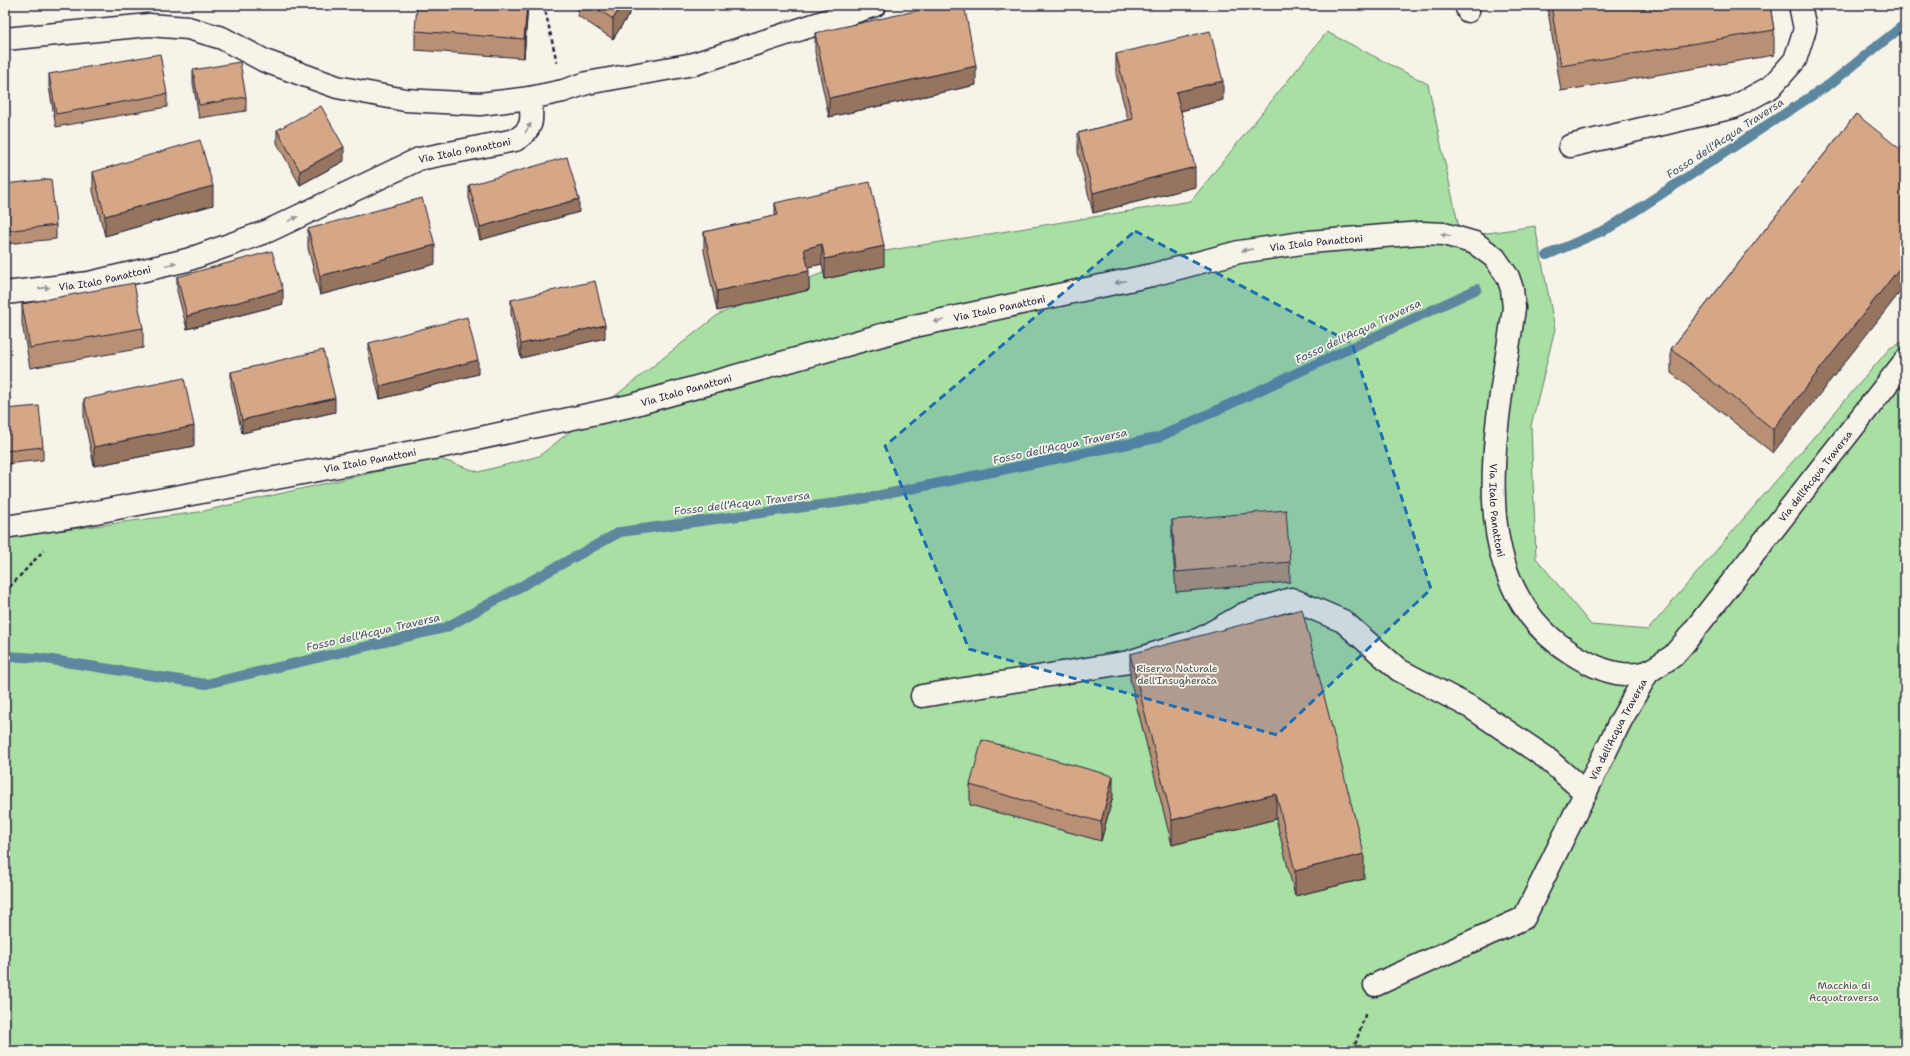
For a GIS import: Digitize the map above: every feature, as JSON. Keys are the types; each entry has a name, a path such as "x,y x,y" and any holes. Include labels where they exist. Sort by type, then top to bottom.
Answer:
{"street":[{"path":"5,39 149,25 168,25 188,28 222,38 265,61 345,88 405,100 480,104 530,98 563,91 587,83 694,64 875,5"},
{"path":"1570,146 1734,107 1771,87 1795,60 1805,29 1800,5"},
{"name":"Via Italo Panattoni","path":"5,292 89,283 187,260 229,246 268,231 419,159 515,140 525,134 531,124 530,98"},
{"name":"Via Italo Panattoni","path":"5,527 75,516 439,447 629,406 910,327 1152,275 1239,252 1309,242 1422,234 1444,234 1466,240 1482,247 1495,258 1508,277 1512,289 1514,308 1502,385 1494,471 1497,532 1500,552 1513,588 1532,620 1545,633 1576,656 1590,664 1614,673 1637,675 1648,672"},
{"name":"Via dell'Acqua Traversa","path":"1375,985 1524,918 1620,722 1648,672 1673,656 1685,642 1905,361"},
{"path":"922,696 1129,662 1200,639 1244,614 1291,599 1343,621 1399,670 1472,708 1545,757 1586,793"}],"path":[{"path":"544,5 563,91"},
{"path":"5,592 75,516"},
{"path":"1353,1051 1375,985"}],"highlighted area":[{"path":"1135,231 1352,343 1431,589 1277,735 969,649 885,446"}],"green space":[{"name":"Riserva Naturale dell'Insugherata","path":"1327,32 1428,84 1461,237 1535,226 1555,329 1531,426 1536,558 1591,625 1648,630 1890,348 1905,341 1905,1051 5,1051 5,538 199,512 437,458 479,472 539,456 719,314 873,253 1191,201"}],"building":[{"path":"417,5 527,5 524,39 415,31"},
{"path":"591,5 622,5 613,19"},
{"path":"943,5 964,5 976,66 829,98 815,33"},
{"path":"1551,5 1770,5 1774,30 1561,66"},
{"path":"1210,31 1223,81 1176,92 1195,167 1093,193 1078,133 1133,119 1116,54"},
{"path":"160,54 167,94 56,114 49,74"},
{"path":"240,62 246,97 199,105 193,70"},
{"path":"321,106 344,147 300,171 277,130"},
{"path":"1856,114 1905,153 1905,261 1773,429 1671,349"},
{"path":"200,140 213,186 105,216 93,172"},
{"path":"567,157 579,199 480,227 469,185"},
{"path":"51,179 56,225 5,231 5,184"},
{"path":"870,182 884,246 825,259 822,244 804,249 809,271 717,291 704,232 778,215 775,203"},
{"path":"422,198 435,245 320,276 308,229"},
{"path":"272,251 283,290 187,316 177,277"},
{"path":"595,281 605,325 521,344 511,300"},
{"path":"134,283 143,328 30,348 22,304"},
{"path":"467,317 478,360 380,386 369,343"},
{"path":"323,350 335,398 242,420 231,372"},
{"path":"184,378 194,426 94,447 84,399"},
{"path":"39,406 43,447 5,451 5,409"},
{"path":"1286,510 1290,562 1176,572 1172,520"},
{"path":"1302,609 1364,854 1295,871 1276,794 1172,820 1130,654"},
{"path":"982,740 1113,776 1101,822 970,785"}],"waterway":[{"name":"Fosso dell'Acqua Traversa","path":"1547,255 1609,228 1830,84 1905,24"},
{"name":"Fosso dell'Acqua Traversa","path":"5,656 39,658 206,684 445,628 620,532 857,500 1157,438 1477,289"}],"park label":[{"name":"Macchia di Acquatraversa","path":"1844,990"}]}
